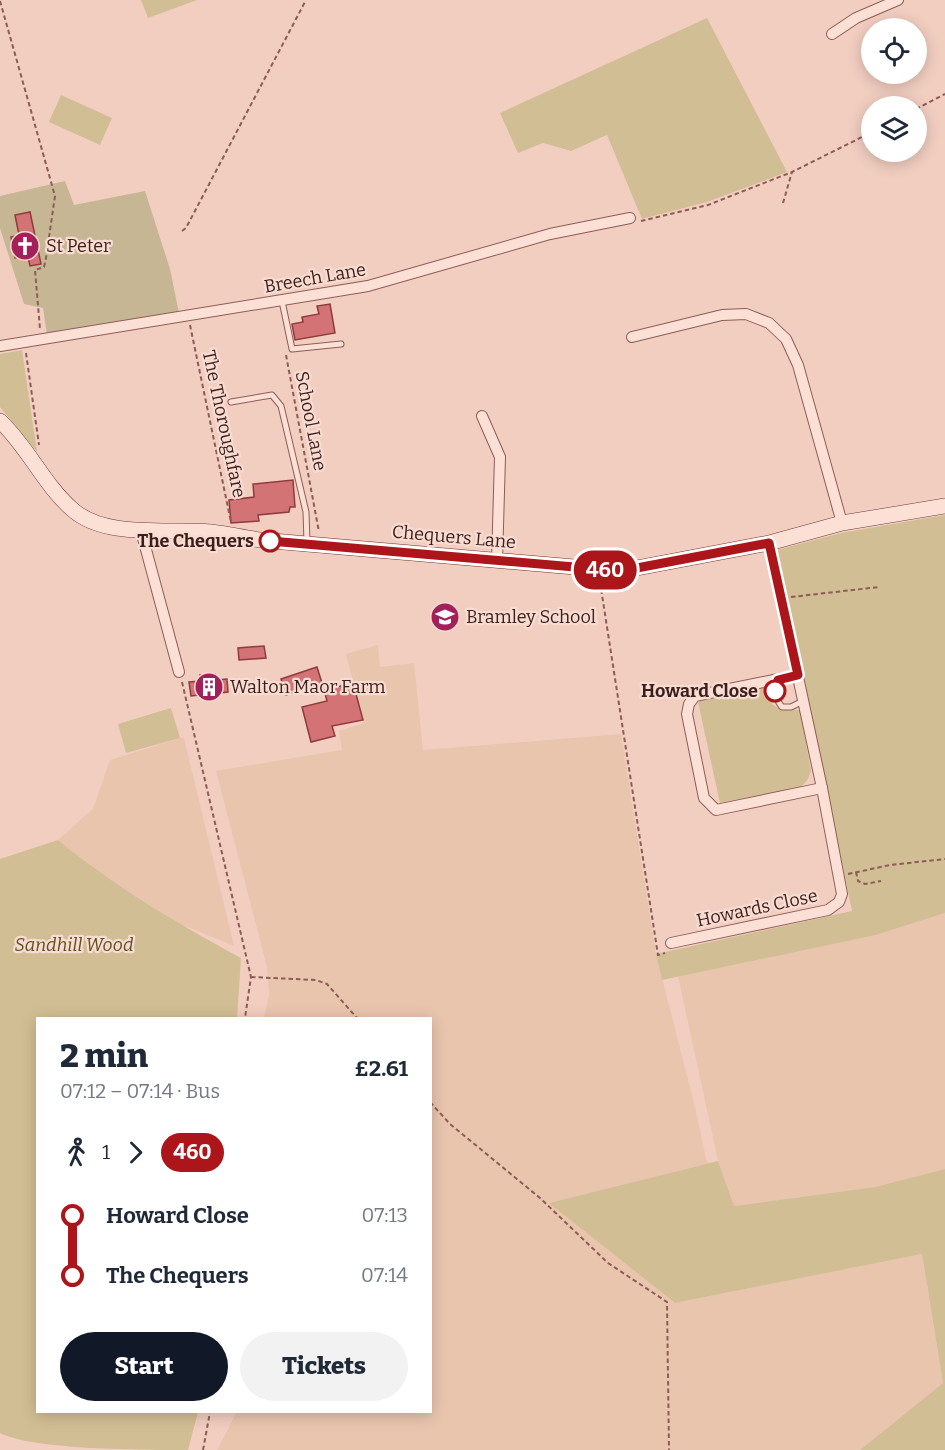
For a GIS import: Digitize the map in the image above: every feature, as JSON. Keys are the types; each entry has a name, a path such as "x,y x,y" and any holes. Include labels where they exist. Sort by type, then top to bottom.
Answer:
{"main road":[{"name":"Chequers Lane","path":"0,421 61,499 75,512 93,521 141,531 211,532 315,544 621,571 769,543 842,523 945,506"}],"street":[{"path":"832,34 856,18 898,0"},
{"name":"Breech Lane","path":"0,346 368,286 550,234 630,218"},
{"path":"632,337 722,315 746,314 769,323 786,339 798,365 842,523"},
{"path":"482,416 500,457 497,561"},
{"path":"141,531 179,672"},
{"name":"Howards Close","path":"671,943 828,910 839,902 842,894 804,700 769,543"},
{"path":"798,675 695,696 688,704 687,714 704,798 716,810 822,788"}],"lane":[{"path":"282,301 292,349 341,344"},
{"path":"231,402 272,394 281,406 315,544"},
{"path":"778,680 775,691 776,699 782,707 791,707 804,700"}],"path":[{"path":"183,231 306,0"},
{"path":"0,1 56,196 44,267 35,270 40,305 40,339"},
{"path":"927,103 945,94"},
{"path":"630,218 644,222 708,205 792,172 861,138"},
{"path":"783,203 792,172"},
{"name":"The Thoroughfare","path":"187,317 235,536"},
{"path":"27,342 26,350 40,452"},
{"name":"School Lane","path":"285,353 315,544"},
{"path":"598,570 658,955 671,952 671,943"},
{"path":"782,598 879,587"},
{"path":"179,672 251,977 245,1017"},
{"path":"840,875 890,865 945,859"},
{"path":"856,872 858,881 865,884 881,881"},
{"path":"251,977 316,980 327,984 356,1017"},
{"path":"432,1104 450,1124 540,1198 608,1263 667,1302 669,1450"},
{"path":"202,1450 210,1413"}],"shaded area":[{"path":"65,181 74,205 145,191 170,269 179,313 47,335 43,308 24,304 0,228 0,196"},
{"path":"378,645 380,667 414,663 423,750 621,734 656,954 706,1159 709,1163 550,1203 675,1303 922,1254 943,1383 860,1450 217,1450 236,1413 432,1413 432,1017 264,1017 269,995 267,967 216,771 342,750 339,731 364,723 346,654"},
{"path":"184,738 234,946 178,923 94,870 58,840 93,809 110,760"},
{"path":"945,913 945,1169 875,1187 734,1206 718,1161 678,976 876,935"}],"green space":[{"path":"141,0 197,0 148,18"},
{"path":"707,18 787,172 707,202 642,219 607,135 571,151 543,143 518,153 500,113"},
{"path":"61,95 112,118 100,145 49,122"},
{"path":"22,350 37,452 0,407 0,354"},
{"path":"945,515 945,913 876,935 662,980 656,954 852,911 777,550 841,533"},
{"path":"770,686 772,704 781,710 800,710 811,771 808,779 801,787 720,803 698,702"},
{"path":"171,708 180,738 126,753 118,724"},
{"name":"Sandhill Wood","path":"58,840 147,904 241,958 237,1017 36,1017 36,1413 198,1413 188,1450 63,1446 16,1439 0,1433 0,859"},
{"path":"718,1161 734,1206 875,1187 945,1169 945,1450 860,1450 943,1383 922,1254 675,1303 549,1203"}],"building":[{"name":"St Peter","path":"30,212 41,264 30,266 28,257 15,258 11,237 19,235 15,215"},
{"path":"330,304 335,333 295,340 292,324 303,322 302,317 319,314 317,306"},
{"name":"The Chequers","path":"293,480 295,507 290,507 289,512 258,515 259,521 231,523 229,500 254,497 253,484"},
{"path":"264,646 266,658 239,660 238,648"},
{"path":"317,667 322,683 286,695 281,679"},
{"name":"Walton Maor Farm","path":"215,674 216,680 227,679 228,692 191,696 189,682 201,681 200,675"},
{"path":"353,683 363,720 332,726 335,736 311,742 302,707 327,701 324,690"}],"bus line":[{"name":"460","path":"270,541 621,571 769,543 798,675 778,680 775,691"}],"place":[{"name":"St Peter","path":"25,246"},
{"name":"The Chequers","path":"270,541"},
{"name":"Bramley School","path":"445,617"},
{"name":"Walton Maor Farm","path":"209,687"},
{"name":"Howard Close","path":"775,691"}]}
